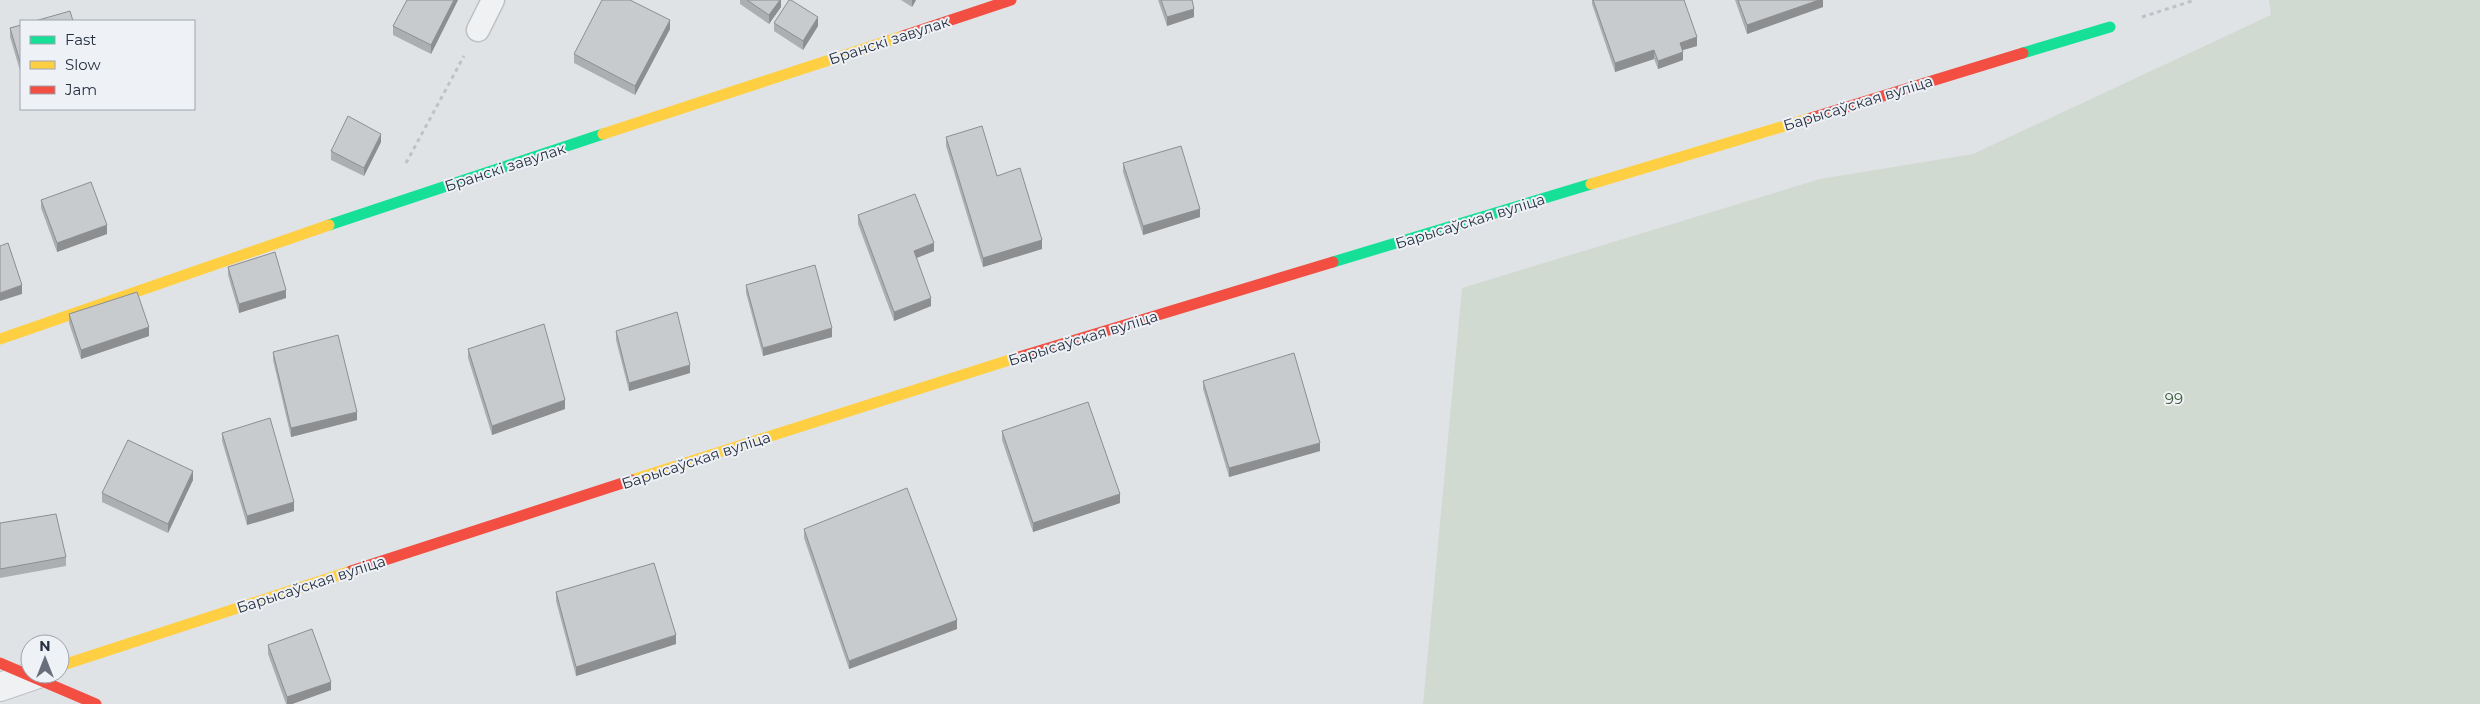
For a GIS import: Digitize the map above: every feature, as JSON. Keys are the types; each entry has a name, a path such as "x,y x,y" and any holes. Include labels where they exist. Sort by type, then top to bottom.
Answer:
{"street":[{"name":"Бранскі завулак","path":"0,339 382,207 1011,0"},
{"name":"Барысаўская вуліца","path":"70,663 930,384 2110,27"},
{"path":"0,663 20,670"},
{"path":"0,687 20,680"},
{"path":"53,684 96,704"}],"lane":[{"path":"478,30 493,0"}],"path":[{"path":"2110,27 2195,0"},
{"path":"382,207 478,30"}],"green space":[{"name":"99","path":"2269,0 2480,0 2480,704 1423,704 1462,288 1820,179 1973,154 2271,15"}],"building":[{"path":"407,0 454,0 431,45 393,26"},
{"path":"602,0 630,0 670,20 635,86 574,54"},
{"path":"747,0 780,0 769,15"},
{"path":"789,0 818,17 803,41 774,23"},
{"path":"1161,0 1192,0 1194,9 1167,17"},
{"path":"1593,0 1684,0 1697,37 1680,43 1683,52 1658,61 1654,50 1615,63"},
{"path":"1738,0 1819,0 1747,25"},
{"path":"70,11 73,20 38,20"},
{"path":"20,25 20,62 10,28"},
{"path":"348,116 381,134 364,168 331,151"},
{"path":"982,126 997,176 1020,168 1042,240 983,258 946,137"},
{"path":"1181,146 1200,209 1143,226 1123,163"},
{"path":"91,182 107,225 57,243 41,200"},
{"path":"915,194 934,243 914,251 931,298 894,312 858,215"},
{"path":"8,243 22,285 0,293 0,246"},
{"path":"275,252 286,290 239,304 228,267"},
{"path":"815,265 832,328 763,348 746,285"},
{"path":"137,292 149,327 81,350 69,314"},
{"path":"677,312 690,365 629,383 616,331"},
{"path":"544,324 565,400 492,426 468,349"},
{"path":"338,335 357,412 291,428 273,352"},
{"path":"1294,353 1320,443 1229,468 1203,381"},
{"path":"1088,402 1120,494 1033,523 1002,431"},
{"path":"270,418 294,502 247,516 222,433"},
{"path":"128,440 193,471 168,524 102,493"},
{"path":"907,488 957,620 849,661 804,529"},
{"path":"56,514 66,557 0,569 0,523"},
{"path":"654,563 676,635 576,667 556,592"},
{"path":"312,629 331,682 287,697 268,645"}],"traffic: fast":[{"path":"2023,53 2110,27"},
{"path":"329,225 603,134"},
{"path":"1333,262 1591,184"}],"traffic: slow":[{"path":"603,134 903,36"},
{"path":"1591,184 1811,118"},
{"path":"0,339 329,225"},
{"path":"632,480 1019,357"},
{"path":"70,663 351,571"}],"traffic: jam":[{"path":"903,36 1011,0"},
{"path":"1811,118 2023,53"},
{"path":"1019,357 1333,262"},
{"path":"351,571 632,480"},
{"path":"0,663 96,704"}]}
